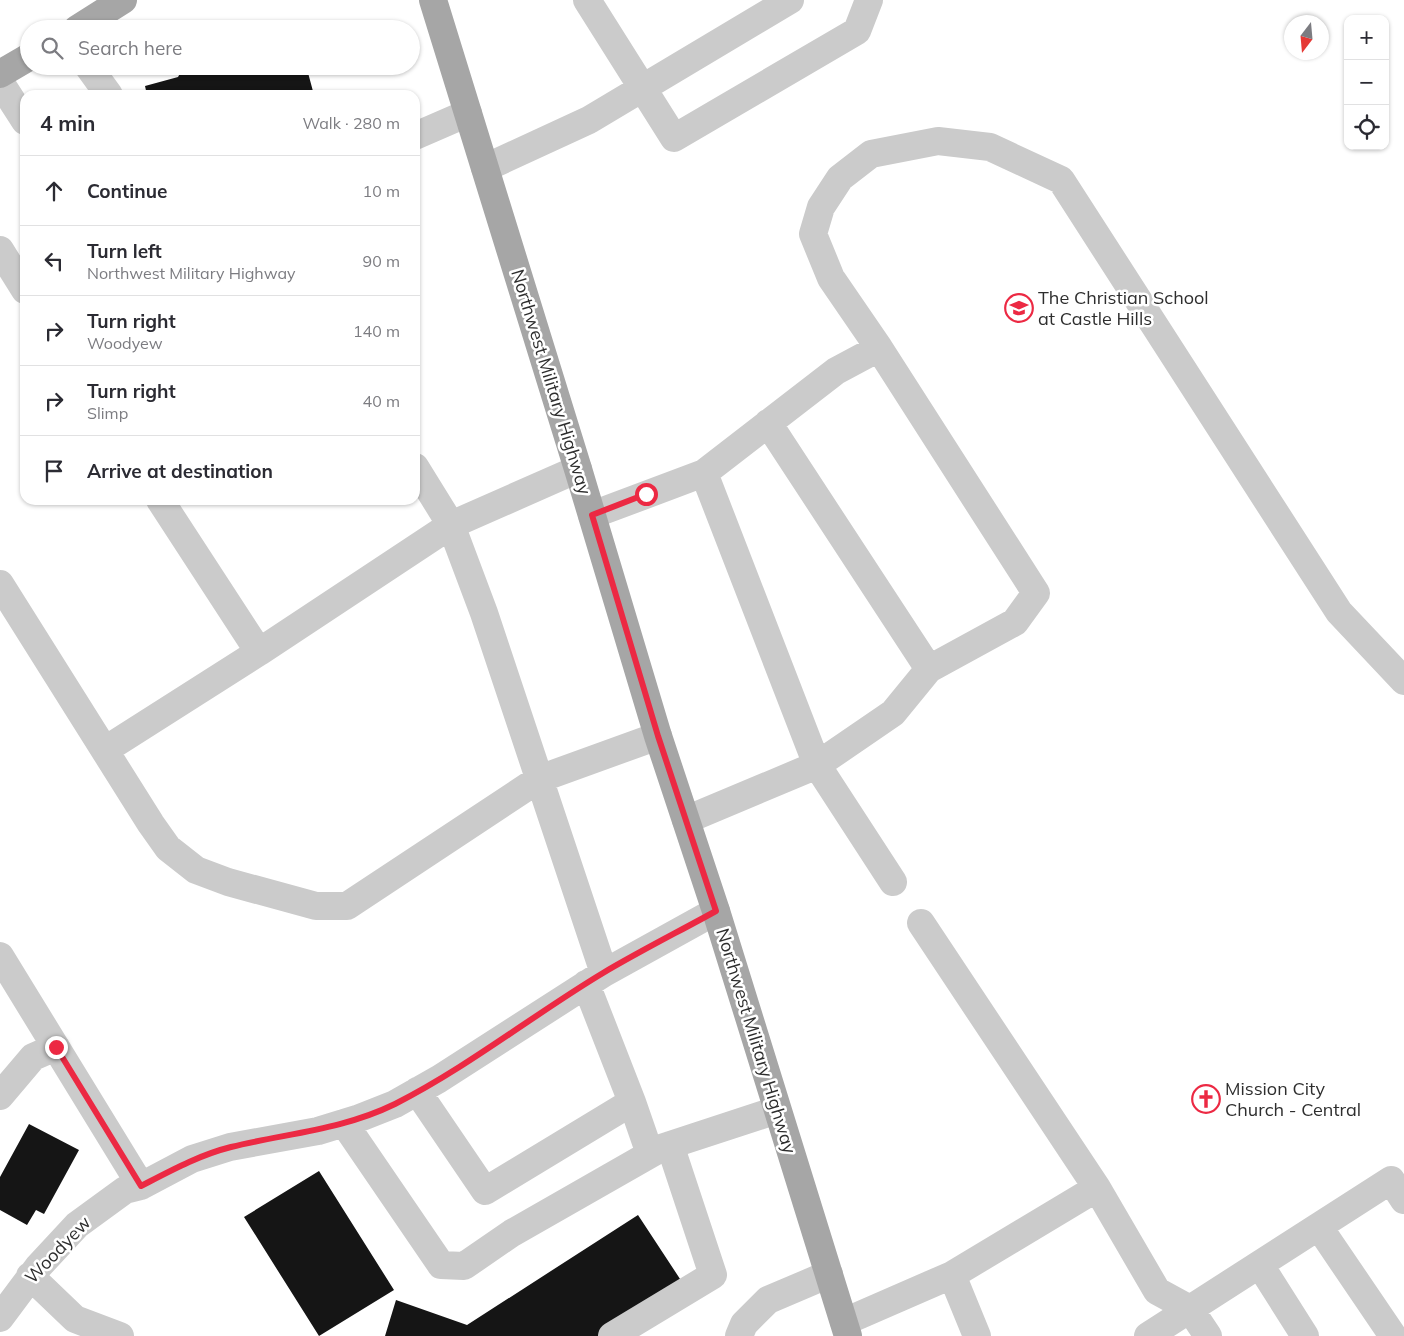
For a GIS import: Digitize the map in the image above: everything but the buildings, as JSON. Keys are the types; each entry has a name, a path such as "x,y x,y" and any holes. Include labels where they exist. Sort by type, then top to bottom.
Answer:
{"main road":[{"path":"91,20 123,0"},
{"name":"Northwest Military Highway","path":"433,0 578,469 658,736 716,911 846,1329"},
{"path":"0,74 20,62"}],"street":[{"path":"587,0 674,138 857,31 869,0"},
{"path":"485,168 589,120 790,0"},
{"path":"95,75 105,90"},
{"path":"0,82 20,114"},
{"path":"420,134 468,113"},
{"path":"686,820 817,765 893,714 929,669 1015,622 1036,593 832,278 813,234 821,207 840,178 871,154 938,141 990,147 1061,180 1339,612 1404,681"},
{"path":"0,250 20,282"},
{"path":"592,515 704,472 836,371 879,348"},
{"path":"768,423 929,669"},
{"path":"105,750 259,652 451,525 578,469"},
{"path":"704,472 817,765 893,882"},
{"path":"420,475 451,525 484,613 539,779 595,979 632,1102 660,1149 713,1274 612,1336"},
{"path":"163,505 259,652"},
{"path":"0,584 150,824 168,848 196,870 228,882 316,906 347,906 539,779 658,736"},
{"name":"Woodyew","path":"0,1318 30,1276 77,1225 125,1190 141,1186 192,1160 230,1147 318,1131 394,1104 439,1079 595,979 716,911"},
{"path":"921,923 1097,1188 1157,1291 1190,1309 1208,1336"},
{"path":"0,956 141,1186"},
{"path":"0,1096 33,1057 56,1047"},
{"path":"417,1091 485,1191 632,1102"},
{"path":"344,1123 441,1265 464,1266 512,1234 660,1149 777,1110"},
{"path":"1148,1336 1319,1227 1400,1184"},
{"path":"846,1329 952,1275 1097,1188"},
{"path":"1319,1227 1393,1336"},
{"path":"1260,1265 1305,1336"},
{"path":"739,1336 744,1324 768,1300 829,1274"},
{"path":"952,1275 977,1336"},
{"path":"30,1276 75,1319 105,1334"}],"place":[{"name":"The Christian School at Castle Hills","path":"1019,308"},
{"name":"Mission City Church - Central","path":"1206,1099"}],"route":[{"path":"56,1047 141,1186 192,1160 230,1147 318,1131 357,1119 394,1104 439,1079 604,973 716,911 658,736 592,515 646,494"}]}
